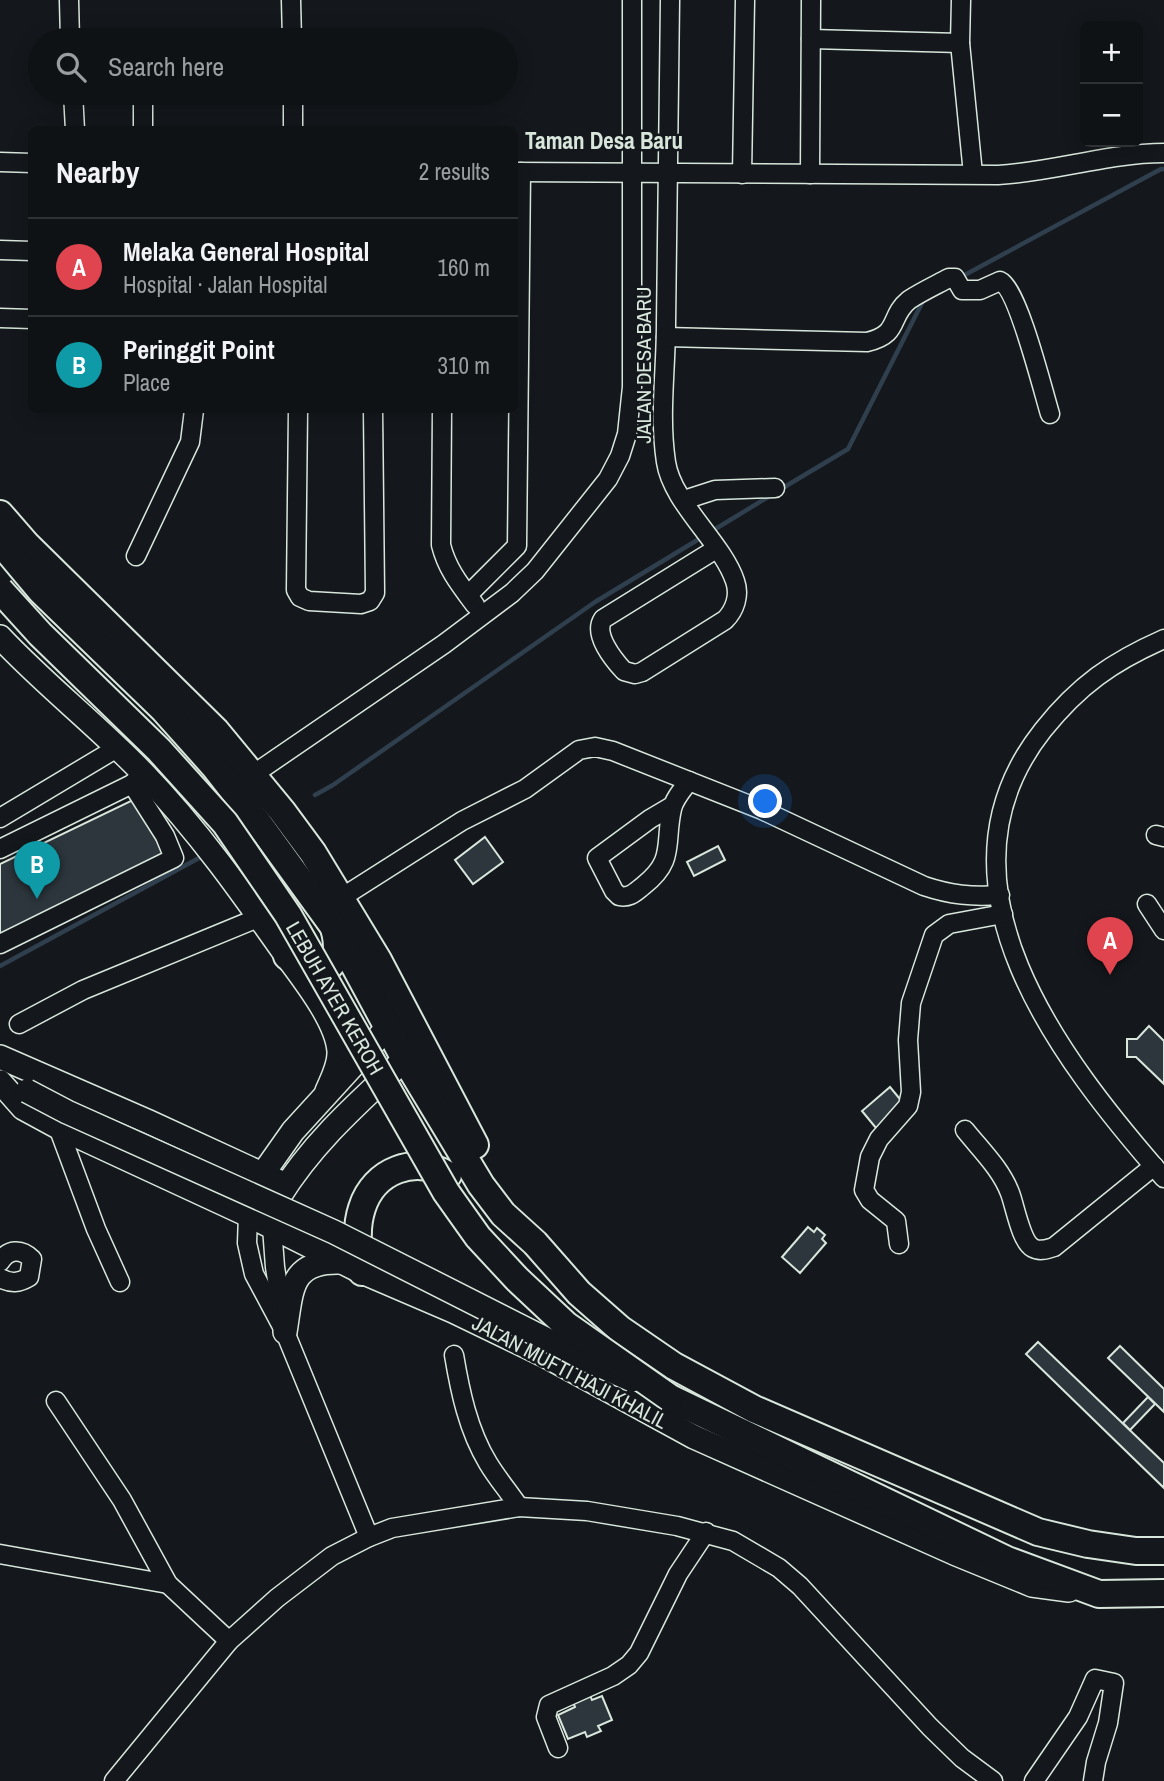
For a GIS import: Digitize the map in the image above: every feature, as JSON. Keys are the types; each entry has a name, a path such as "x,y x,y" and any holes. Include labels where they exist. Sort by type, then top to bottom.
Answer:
{"highway":[{"path":"0,514 27,545 216,731 254,774 313,853 378,960 475,1147 535,1243"},
{"path":"0,542 41,591 155,701 214,766 257,821 333,926 455,1145 503,1214"},
{"name":"LEBUH AYER KEROH","path":"0,590 40,634 159,750 225,823 288,915 446,1192 478,1237 517,1279 566,1325 670,1398 1007,1560 1100,1594"},
{"path":"287,956 299,967 309,971 321,970 331,965 337,948 333,926"},
{"path":"352,1267 358,1249 362,1206 378,1181 402,1167 419,1164 435,1167 503,1214 535,1243 579,1293 620,1329 674,1366 754,1409 1038,1532 1088,1544 1136,1551 1164,1551"},
{"name":"JALAN MUFTI HAJI KHALIL","path":"1100,1594 1164,1593"}],"main road":[{"path":"0,637 117,748 138,779 214,855 260,917 309,986 330,1023 339,1050 337,1067 327,1091"},
{"path":"248,1215 253,1189 261,1174 293,1131 388,1027"},
{"path":"0,1057 286,1185"},
{"path":"272,1227 277,1200 306,1156 331,1128 405,1059"},
{"path":"0,1081 334,1232 583,1358 670,1398"},
{"name":"JALAN MUFTI HAJI KHALIL","path":"0,1081 23,1108 58,1127 248,1215 352,1267 547,1356 694,1437 1032,1585 1100,1594"},
{"path":"285,1332 291,1296 296,1280 304,1269 314,1264 352,1267"}],"street":[{"path":"69,0 70,28"},
{"path":"291,0 292,28"},
{"path":"254,774 483,616 535,571 593,501 620,456 631,413 632,0"},
{"name":"JALAN DESA BARU","path":"670,0 666,337 662,413 666,465 684,500 714,546 736,582 736,602 733,613 725,620 642,672 630,674 624,671 599,634 599,624 714,546"},
{"path":"743,174 745,0"},
{"path":"810,174 811,0"},
{"path":"961,0 960,43 973,174"},
{"path":"811,39 960,43"},
{"path":"74,105 75,126"},
{"path":"143,105 143,126"},
{"path":"293,105 293,126"},
{"path":"518,172 1007,175 1123,156 1164,153"},
{"path":"0,162 28,163"},
{"path":"0,250 28,251"},
{"path":"666,337 867,342 881,338 891,330 899,312 908,301 949,278 971,292 1000,281 1005,282 1028,337 1050,414"},
{"path":"0,318 28,319"},
{"path":"136,556 190,442 194,413"},
{"path":"298,413 296,590 300,597 309,601 361,604 370,601 375,593 373,413"},
{"path":"442,413 442,545 452,574 483,616"},
{"path":"468,595 517,547 516,413"},
{"path":"631,413 662,413"},
{"path":"684,500 715,490 775,488"},
{"path":"965,1130 1003,1177 1025,1240 1033,1248 1044,1251 1054,1247 1159,1172 1082,1077 1043,1018 1022,972 1001,904 997,837 1009,785 1021,762 1066,701 1113,663 1164,639"},
{"path":"341,898 462,821 525,789 579,750 596,747 613,751 762,810 924,886 948,894 1001,904"},
{"path":"0,818 117,748"},
{"path":"0,849 138,779 174,858 0,944"},
{"path":"672,806 668,851 663,865 656,876 631,896 619,896 597,858 672,806 690,781"},
{"path":"900,1244 896,1221 870,1200 864,1190 870,1157 879,1139 908,1106 911,1091 908,1040 911,1003 934,935 949,924 1001,904"},
{"path":"1147,904 1164,930"},
{"path":"19,1024 83,990 260,917"},
{"path":"58,1127 96,1230 120,1282"},
{"path":"248,1215 247,1243 254,1274 285,1332 369,1537"},
{"path":"272,1227 285,1332"},
{"path":"0,1262 7,1254 16,1251 26,1252 32,1259 29,1277 20,1282 8,1282 0,1278"},
{"path":"454,1355 461,1393 472,1428 488,1462 519,1507"},
{"path":"56,1401 122,1500 168,1584 229,1641"},
{"path":"114,1781 229,1641 277,1598 332,1556 392,1528 519,1507 587,1511 706,1532 733,1541 755,1553 800,1586 930,1727 962,1758 993,1781"},
{"path":"558,1748 546,1717 549,1705 613,1676 629,1665 639,1653 678,1574 706,1532"},
{"path":"0,1554 168,1584"},
{"path":"1034,1781 1079,1717 1095,1679 1114,1683 1108,1723 1093,1781"}],"building":[{"path":"137,798 164,856 0,935 0,864"},
{"path":"485,837 503,862 473,884 455,860"},
{"path":"718,846 725,860 694,876 687,862"},
{"path":"1149,1026 1164,1041 1164,1084 1136,1057 1127,1057 1127,1039 1137,1039"},
{"path":"890,1087 904,1104 876,1128 862,1111"},
{"path":"808,1227 814,1232 817,1228 825,1235 822,1239 826,1243 800,1273 782,1257"},
{"path":"1038,1342 1164,1463 1164,1488 1026,1354"},
{"path":"1120,1346 1164,1389 1164,1412 1108,1358"},
{"path":"1148,1397 1155,1404 1130,1430 1123,1423"},
{"path":"588,1690 592,1700 602,1696 612,1720 598,1726 601,1731 587,1737 585,1732 568,1739 558,1715 575,1707 571,1697"}],"waterway":[{"path":"961,277 1164,169"},
{"path":"781,489 848,449 924,299"},
{"path":"712,531 773,494"},
{"path":"315,795 595,602 704,536"},
{"path":"0,966 199,858"}],"place":[{"name":"Peringgit Point","path":"37,899"},
{"name":"Melaka General Hospital","path":"1110,975"}],"district":[{"name":"Taman Desa Baru","path":"604,140"}]}
